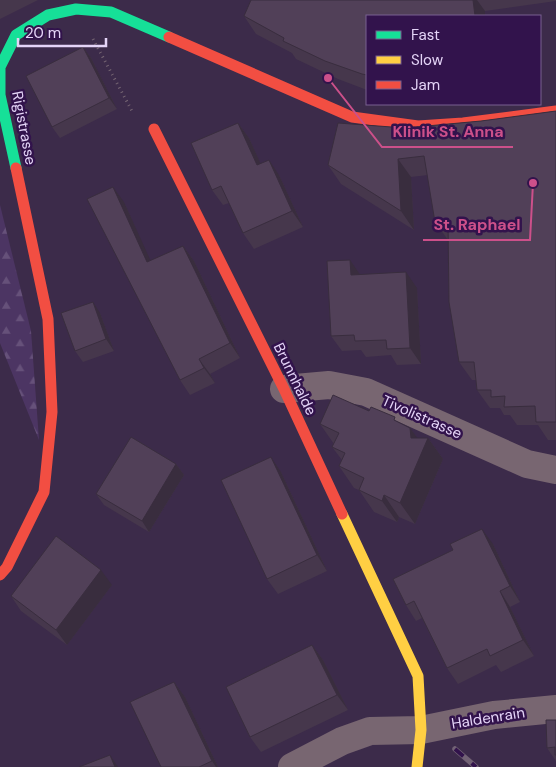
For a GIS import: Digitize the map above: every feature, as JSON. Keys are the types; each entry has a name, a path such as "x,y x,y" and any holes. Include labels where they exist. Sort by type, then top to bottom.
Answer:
{"street":[{"name":"Rigistrasse","path":"0,575 8,566 44,492 52,412 48,319 0,95 0,67 16,35 48,15 76,9 111,12 352,117 418,126 463,123 556,111"},
{"name":"Brunnhalde","path":"154,129 284,389 418,676 421,730 416,767"},
{"name":"Tivolistrasse","path":"284,389 329,385 366,392 527,464 556,470"},
{"name":"Haldenrain","path":"292,767 342,742 370,731 421,730 494,715 556,709"}],"path":[{"path":"92,36 138,123 154,129"}],"green space":[{"path":"0,205 31,331 39,440 0,343"}],"building":[{"path":"251,0 473,0 475,15 366,15 366,75 325,61 283,41 284,38 244,16"},
{"path":"83,47 109,98 52,127 26,76"},
{"path":"556,111 556,422 536,422 535,406 504,407 505,396 491,397 491,390 477,390 474,362 459,362 449,302 448,222 435,222 424,156 398,159 401,211 328,165 338,123 405,128 481,121"},
{"path":"238,123 257,165 269,160 292,211 243,233 221,186 212,190 191,143"},
{"path":"113,187 147,262 183,246 230,343 199,359 204,368 180,380 87,199"},
{"path":"350,260 351,275 406,272 410,348 387,349 386,340 355,341 354,335 331,336 327,261"},
{"path":"93,302 106,339 75,351 61,313"},
{"path":"333,395 369,411 371,407 395,417 394,420 410,428 411,438 428,438 400,503 384,495 382,501 359,490 364,478 339,466 345,453 332,447 339,433 320,424"},
{"path":"131,437 176,464 142,521 96,494"},
{"path":"271,457 317,555 267,579 221,480"},
{"path":"482,529 510,586 500,591 523,640 490,656 487,649 447,668 414,601 406,605 393,579 453,550 450,544"},
{"path":"56,536 101,570 56,630 11,596"},
{"path":"312,645 337,695 250,737 226,687"},
{"path":"174,682 212,761 199,767 161,767 130,702"},
{"path":"546,720 556,720 556,755 555,747 547,748"},
{"path":"110,755 115,767 79,767"}],"railway":[{"path":"455,749 476,767"}],"traffic: fast":[{"path":"16,168 0,95 0,67 16,35 48,15 76,9 111,12 169,37"}],"traffic: slow":[{"path":"342,514 418,676 421,730 417,767"}],"traffic: jam":[{"path":"169,37 352,117 418,126 463,123 556,111"},
{"path":"154,129 284,389 342,514"},
{"path":"0,575 7,567 44,492 52,412 48,319 16,168"}],"place":[{"name":"Klinik St. Anna","path":"328,78"},
{"name":"St. Raphael","path":"533,183"}]}
